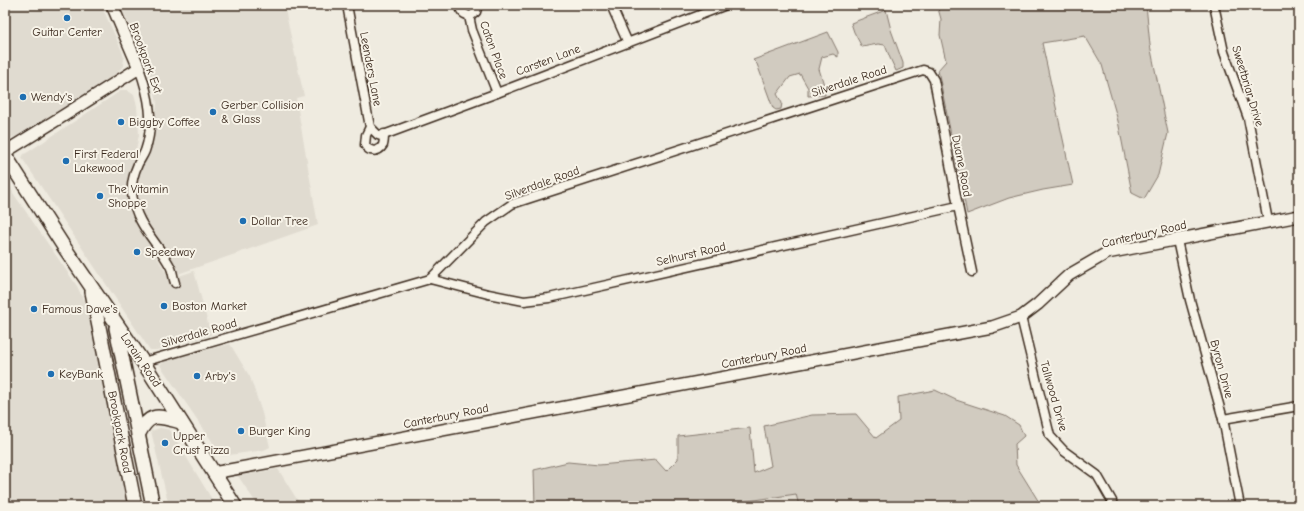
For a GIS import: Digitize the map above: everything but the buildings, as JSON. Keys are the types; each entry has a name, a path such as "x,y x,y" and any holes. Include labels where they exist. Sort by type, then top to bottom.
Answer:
{"main road":[{"name":"Lorain Road","path":"5,155 64,248 143,362 235,506"},
{"name":"Brookpark Road","path":"91,287 135,506"},
{"name":"Brookpark Road","path":"115,322 153,506"},
{"path":"138,435 150,418 159,417 181,422"}],"street":[{"name":"Brookpark Ext","path":"112,5 139,68 148,97 150,120 149,136 145,151 137,166 132,192 137,214 149,237 171,267 175,283"},
{"name":"Leenders Lane","path":"347,5 370,127"},
{"name":"Caton Place","path":"461,5 461,11 463,14 469,16 476,12 478,5"},
{"path":"611,5 628,43"},
{"name":"Carsten Lane","path":"381,135 497,93 726,5"},
{"name":"Sweetbriar Drive","path":"1214,5 1224,52 1248,118 1268,221"},
{"name":"Caton Place","path":"469,16 472,30 497,93"},
{"path":"5,152 139,68"},
{"name":"Duane Road","path":"923,70 929,72 934,80 972,272"},
{"name":"Silverdale Road","path":"143,362 430,280 486,222 512,204 923,70"},
{"path":"370,127 381,135 383,145 380,148 374,151 370,150 365,145 365,140 370,127"},
{"name":"Selhurst Road","path":"430,280 524,301 549,298 958,206"},
{"name":"Canterbury Road","path":"213,473 992,327 1020,317 1038,304 1069,275 1107,253 1299,216"},
{"name":"Byron Drive","path":"1177,240 1190,300 1223,419 1240,506"},
{"name":"Tallwood Drive","path":"1020,317 1050,436 1064,451 1098,475 1112,501 1113,506"},
{"path":"1223,419 1299,406"}],"shaded area":[{"path":"5,5 101,5 124,58 123,66 117,73 17,136 8,139 5,139"},
{"path":"120,5 284,5 304,96 296,98 318,225 178,274 141,214 137,197 139,173 150,153 157,104 154,87 144,56"},
{"path":"937,5 1146,5 1150,45 1168,133 1158,175 1144,199 1132,193 1118,121 1102,65 1085,36 1042,43 1073,185 1009,198 967,214 938,70 946,61 940,35 941,19"},
{"path":"886,10 891,30 903,63 903,68 896,71 885,45 878,44 862,47 851,23"},
{"path":"828,32 838,52 838,57 833,54 822,57 819,69 825,88 825,95 808,96 808,88 800,74 790,77 777,94 782,103 781,109 776,110 773,108 757,64 753,60"},
{"path":"122,90 127,90 134,95 137,106 139,135 127,194 137,225 170,279 194,271 211,335 156,350 150,350 22,158 24,154"},
{"path":"5,173 8,177 13,193 77,286 95,325 132,506 5,506"},
{"path":"230,344 250,377 262,413 270,447 264,450 222,456 160,365 166,360"},
{"path":"935,390 956,400 1005,416 1019,425 1024,436 1015,444 1016,465 1039,502 1039,506 799,506 796,494 714,506 535,506 534,470 568,462 599,465 656,460 666,471 678,459 678,436 750,428 754,473 771,466 764,426 812,415 856,414 876,438 899,421 898,397"},
{"path":"160,428 170,430 216,506 169,506 151,431"},
{"path":"278,469 301,506 258,506 238,476"},
{"path":"796,494 799,506 714,506"}],"place":[{"name":"Guitar Center","path":"67,18"},
{"name":"Wendy's","path":"23,97"},
{"name":"Gerber Collision & Glass","path":"213,112"},
{"name":"Biggby Coffee","path":"121,122"},
{"name":"First Federal Lakewood","path":"66,161"},
{"name":"The Vitamin Shoppe","path":"100,196"},
{"name":"Dollar Tree","path":"243,221"},
{"name":"Speedway","path":"137,252"},
{"name":"Boston Market","path":"164,306"},
{"name":"Famous Dave's","path":"34,309"},
{"name":"KeyBank","path":"51,374"},
{"name":"Arby's","path":"197,376"},
{"name":"Burger King","path":"241,431"},
{"name":"Upper Crust Pizza","path":"165,443"}]}
